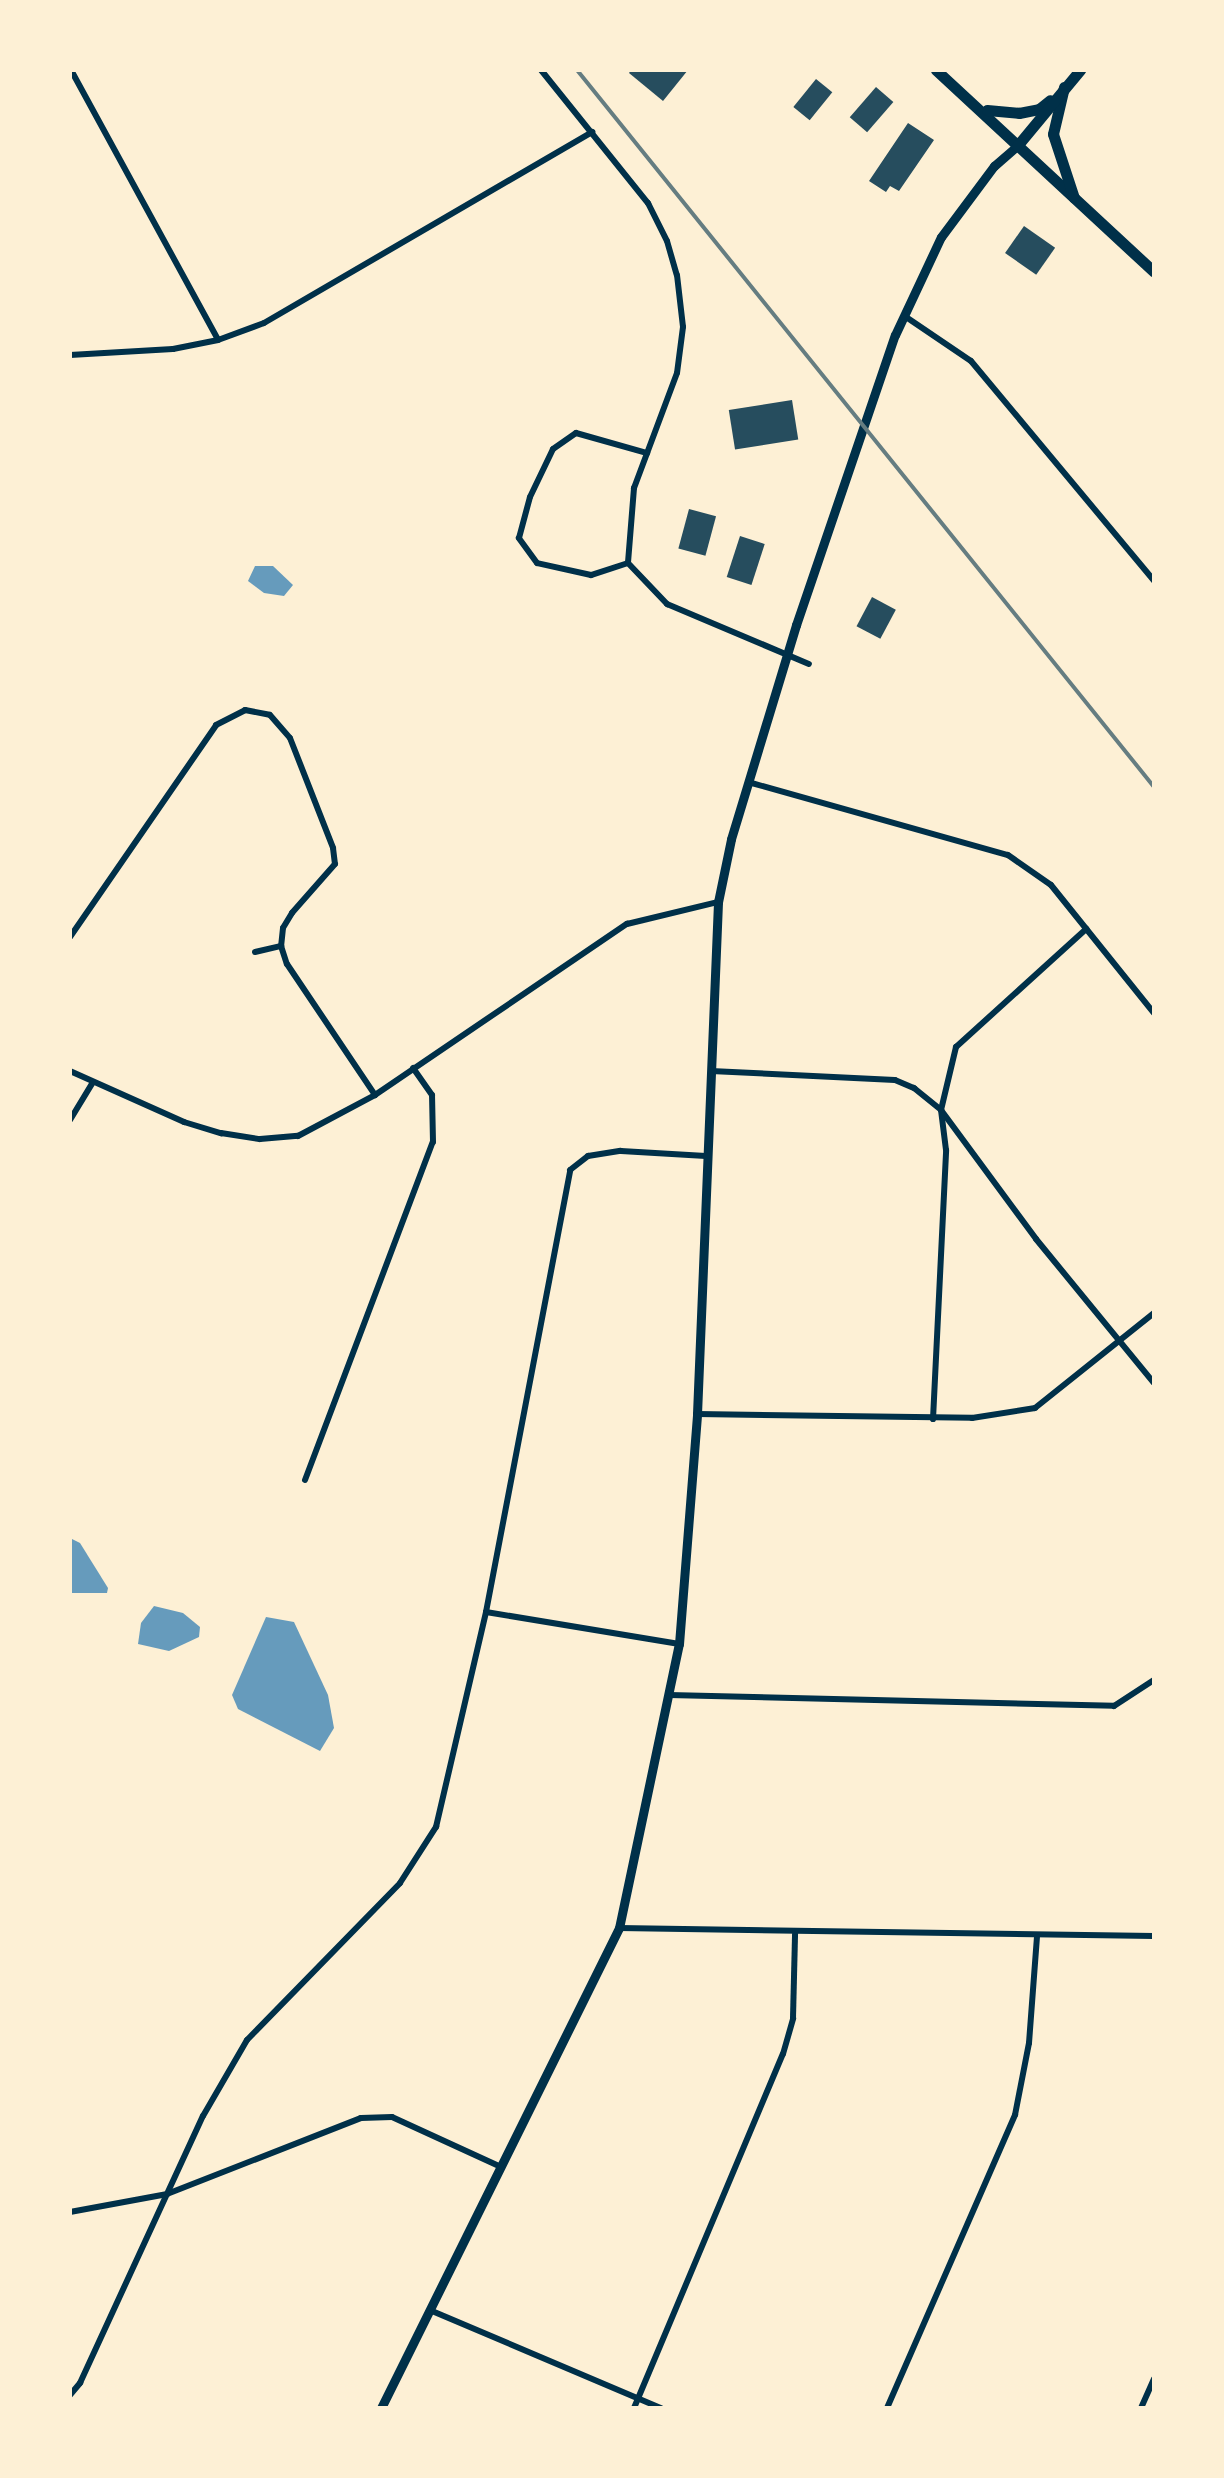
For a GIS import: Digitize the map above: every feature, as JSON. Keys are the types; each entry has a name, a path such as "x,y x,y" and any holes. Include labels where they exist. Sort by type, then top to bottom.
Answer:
{"main road":[{"path":"936,70 1154,272"},
{"path":"1017,146 1080,70"},
{"path":"982,109 1004,114 1038,109 1064,87"},
{"path":"1064,87 1053,134 1076,202"}],"street":[{"path":"71,70 218,340"},
{"path":"542,70 648,203 667,240 678,274 683,328 677,373 629,508 628,564 666,604 809,664"},
{"path":"70,355 173,349 218,340 264,323 380,260 592,132"},
{"path":"381,2408 432,2312 619,1928 679,1644 697,1414 718,902 746,782 877,381 941,238 994,166 1017,146"},
{"path":"906,317 973,362 1154,581"},
{"path":"628,564 591,576 537,563 520,538 530,497 553,449 576,433 647,454"},
{"path":"70,937 216,724 231,714 257,710 270,715 290,738 332,848 334,864 292,914 283,928 281,946 287,964 375,1095"},
{"path":"746,782 1008,855 1052,885 1154,1013"},
{"path":"70,1071 184,1122 260,1139 298,1136 375,1095 627,924 718,902"},
{"path":"933,1419 946,1150 940,1110 956,1047 1086,929"},
{"path":"255,952 281,946"},
{"path":"305,1480 433,1142 432,1095 414,1068"},
{"path":"712,1070 895,1080 914,1088 940,1110 1154,1384"},
{"path":"70,1120 93,1082"},
{"path":"70,2395 80,2383 203,2116 247,2040 400,1883 436,1827 486,1612 570,1170 588,1156 621,1151 706,1156"},
{"path":"697,1414 933,1419 972,1418 1034,1408 1154,1312"},
{"path":"486,1612 679,1644"},
{"path":"669,1695 1114,1706 1154,1680"},
{"path":"619,1928 795,1934 1154,1936"},
{"path":"634,2408 784,2054 794,2018 795,1934"},
{"path":"887,2408 1016,2115 1029,2043 1037,1937"},
{"path":"70,2212 167,2194 360,2118 392,2117 502,2167"},
{"path":"432,2312 661,2408"},
{"path":"1142,2408 1154,2380"}],"water":[{"path":"255,566 273,566 293,585 284,596 264,593 248,581"},
{"path":"70,1538 80,1543 108,1588 107,1593 70,1593"},
{"path":"154,1606 183,1613 200,1627 199,1637 169,1651 138,1644 141,1623"},
{"path":"266,1617 294,1622 328,1695 334,1728 320,1751 238,1709 232,1695"}],"building":[{"path":"688,70 663,101 629,73"},
{"path":"816,79 832,92 810,120 793,107"},
{"path":"876,87 893,102 867,132 850,117"},
{"path":"908,123 934,140 899,191 890,186 886,192 869,181"},
{"path":"1024,226 1055,248 1036,275 1005,253"},
{"path":"792,400 798,440 735,450 729,410"},
{"path":"689,509 716,516 705,556 678,549"},
{"path":"740,536 765,544 751,585 727,577"},
{"path":"872,597 896,610 880,639 857,626"}],"railway":[{"path":"577,70 1154,787"}]}
